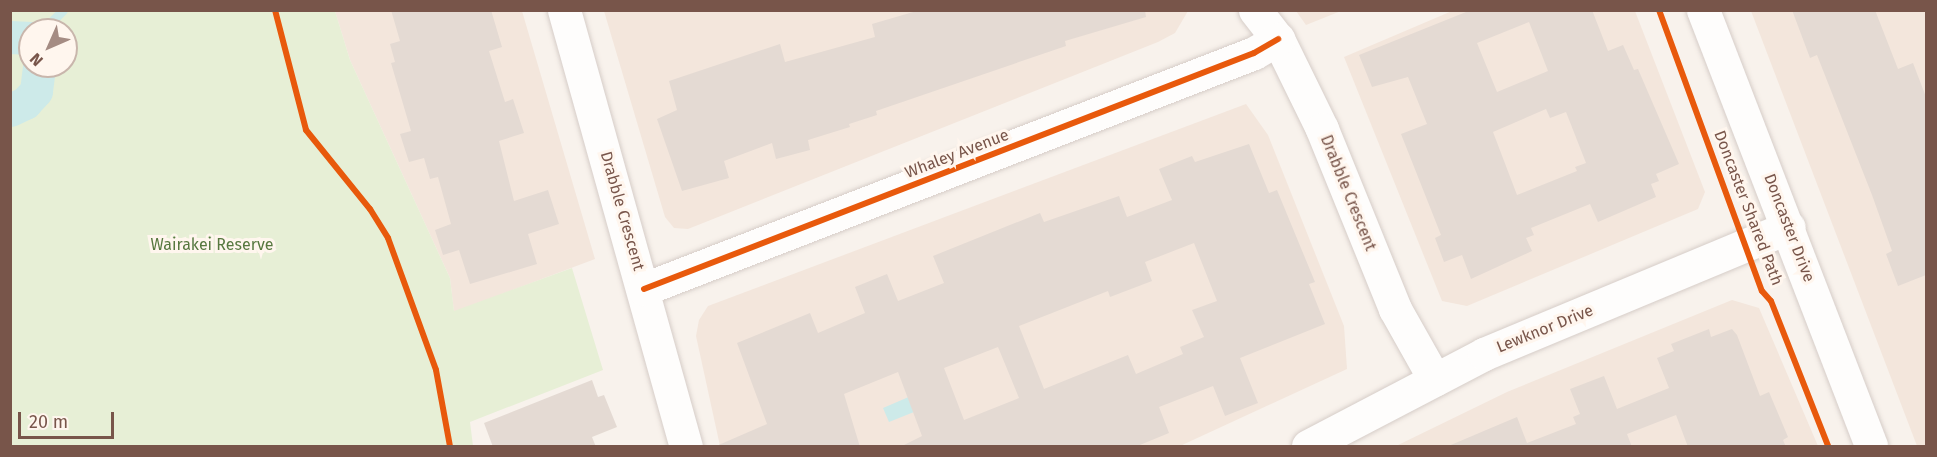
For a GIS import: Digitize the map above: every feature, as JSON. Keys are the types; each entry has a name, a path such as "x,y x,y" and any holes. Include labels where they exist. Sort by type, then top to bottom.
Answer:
{"street":[{"name":"Drabble Crescent","path":"564,10 686,447"},
{"name":"Drabble Crescent","path":"1256,10 1278,39 1322,129 1395,309 1435,380"},
{"name":"Doncaster Drive","path":"1703,10 1789,227 1871,447"},
{"name":"Whaley Avenue","path":"644,290 1254,53 1278,39"},
{"name":"Lewknor Drive","path":"1308,447 1484,354 1789,227"}],"shaded area":[{"path":"335,11 522,11 595,259 454,312 450,278 350,60"},
{"path":"604,11 1188,11 1175,33 1158,42 688,229 674,228 665,217"},
{"path":"1296,11 1341,11 1306,25"},
{"path":"1452,11 1635,11 1705,192 1698,209 1467,306 1442,301 1344,57"},
{"path":"1751,11 1926,11 1926,446 1917,446"},
{"path":"1246,104 1268,135 1344,326 1347,369 1180,446 720,446 696,336 699,320 708,306"},
{"path":"1732,300 1759,308 1818,446 1396,446 1507,392"}],"green space":[{"name":"Wairakei Reserve","path":"10,11 335,11 350,60 450,278 454,311 572,268 603,370 470,422 473,446 11,446"}],"water":[{"path":"918,393 924,408 889,422 883,408"}],"building":[{"path":"391,10 491,10 502,47 489,51 505,102 513,99 524,133 499,141 514,201 548,190 559,224 528,234 537,264 470,284 459,250 443,255 435,230 451,224 438,177 430,179 424,158 409,162 400,134 411,131 391,63 395,62 390,44 400,41"},
{"path":"920,10 1145,10 1146,17 1065,41 1066,46 876,111 877,115 849,124 850,127 808,140 810,150 776,159 772,143 724,161 729,178 682,191 657,119 677,110 669,81 780,44 785,62 875,37 872,24"},
{"path":"1471,10 1592,10 1608,51 1623,45 1634,70 1638,69 1679,164 1656,174 1659,181 1651,184 1656,197 1598,222 1590,204 1531,228 1534,235 1526,238 1532,251 1471,279 1462,255 1444,262 1435,238 1441,235 1401,134 1427,124 1408,77 1372,87 1359,55","holes":["1529,22 1548,71 1497,92 1477,43","1546,109 1550,118 1566,112 1586,163 1575,167 1577,171 1517,195 1493,132"]},
{"path":"1792,10 1875,10 1898,69 1913,63 1926,97 1926,275 1898,286 1886,254 1892,251 1872,195 1817,55 1810,58"},
{"path":"1249,144 1269,193 1277,190 1315,282 1309,284 1325,324 1240,358 1258,403 1225,416 1213,386 1159,407 1169,433 1135,447 900,447 922,436 898,372 844,394 860,447 714,447 767,424 737,343 810,313 818,333 865,313 855,287 887,274 898,301 944,283 933,256 1040,213 1044,222 1119,196 1127,217 1172,200 1159,169 1192,156 1195,162","holes":["1194,243 1217,301 1192,310 1204,337 1180,347 1183,354 1136,374 1128,355 1044,389 1019,326 1108,291 1110,297 1152,281 1145,262","998,347 1019,398 964,420 944,368"]},
{"path":"1709,329 1711,337 1732,329 1737,335 1760,396 1769,392 1788,437 1783,440 1786,447 1688,447 1676,415 1627,434 1632,447 1446,447 1517,417 1527,443 1576,424 1573,417 1580,414 1570,389 1604,376 1617,409 1669,388 1657,358 1674,351 1671,344"},
{"path":"592,380 598,397 604,395 617,427 592,437 596,447 493,447 484,423"}],"waterway":[{"path":"55,18 63,10"},
{"path":"10,37 18,37"},
{"path":"10,110 25,103 36,91 38,78"}],"cycle path":[{"path":"275,10 306,130 370,209 388,238 436,370 450,446"},
{"name":"Doncaster Shared Path","path":"1659,10 1762,291 1771,301 1828,446"},
{"path":"644,289 1254,53 1278,39"}]}
